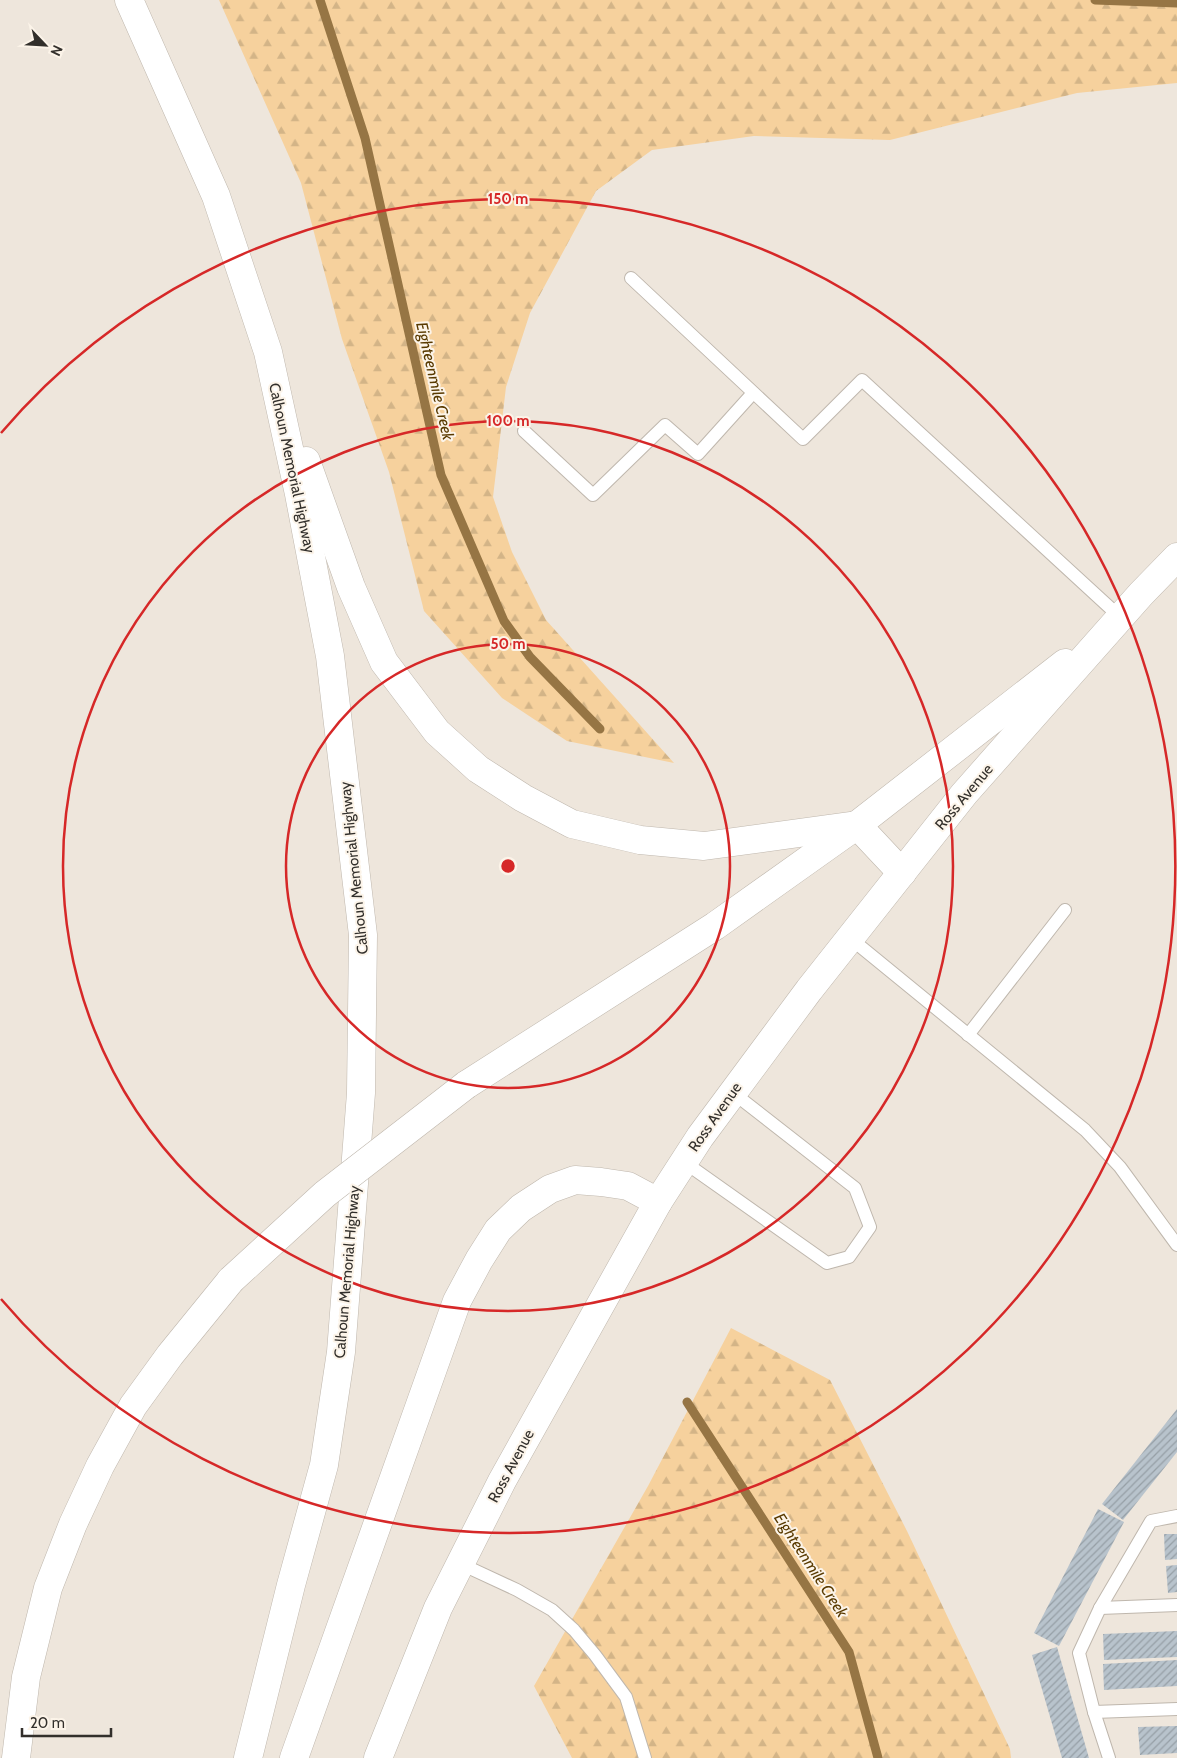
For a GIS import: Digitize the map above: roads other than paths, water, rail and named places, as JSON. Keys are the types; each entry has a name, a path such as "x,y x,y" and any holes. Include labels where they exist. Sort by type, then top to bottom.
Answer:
{"main road":[{"name":"Calhoun Memorial Highway","path":"129,0 216,196 268,352 299,494 330,656 363,935 361,1093 341,1352 324,1465 291,1585 248,1758"},
{"path":"268,352 352,587 384,662 438,732 478,769 523,798 572,824 640,840 704,846 857,825"},
{"name":"Ross Avenue","path":"378,1758 438,1608 502,1481 658,1202 700,1137 808,990 964,794 1116,622 1177,557"},
{"path":"16,1758 26,1677 48,1588 100,1466 133,1406 170,1355 231,1280 325,1194 466,1085 715,926 857,825 1116,622"},
{"path":"857,825 902,873"},
{"path":"294,1758 457,1301 478,1260 498,1230 521,1208 550,1189 575,1180 628,1186 658,1202"}],"lane":[{"path":"631,278 803,439 862,380 1116,622"},
{"path":"524,431 593,495 665,425 698,454 753,393"},
{"path":"968,1035 1065,910"},
{"path":"850,938 1085,1130 1120,1167 1177,1245"},
{"path":"684,1162 827,1263 849,1258 870,1227 855,1188 732,1092"},
{"path":"1109,1758 1094,1712 1079,1653 1100,1608 1151,1522 1177,1516"},
{"path":"461,1564 516,1590 552,1610 574,1630 626,1697 645,1758"},
{"path":"1100,1608 1177,1604"},
{"path":"1094,1712 1177,1709"}],"waterway":[{"name":"Eighteenmile Creek","path":"320,0 365,138 441,475 504,621 530,657 600,729"},
{"path":"1095,0 1177,3"},
{"name":"Eighteenmile Creek","path":"687,1402 849,1652 878,1758"}]}
